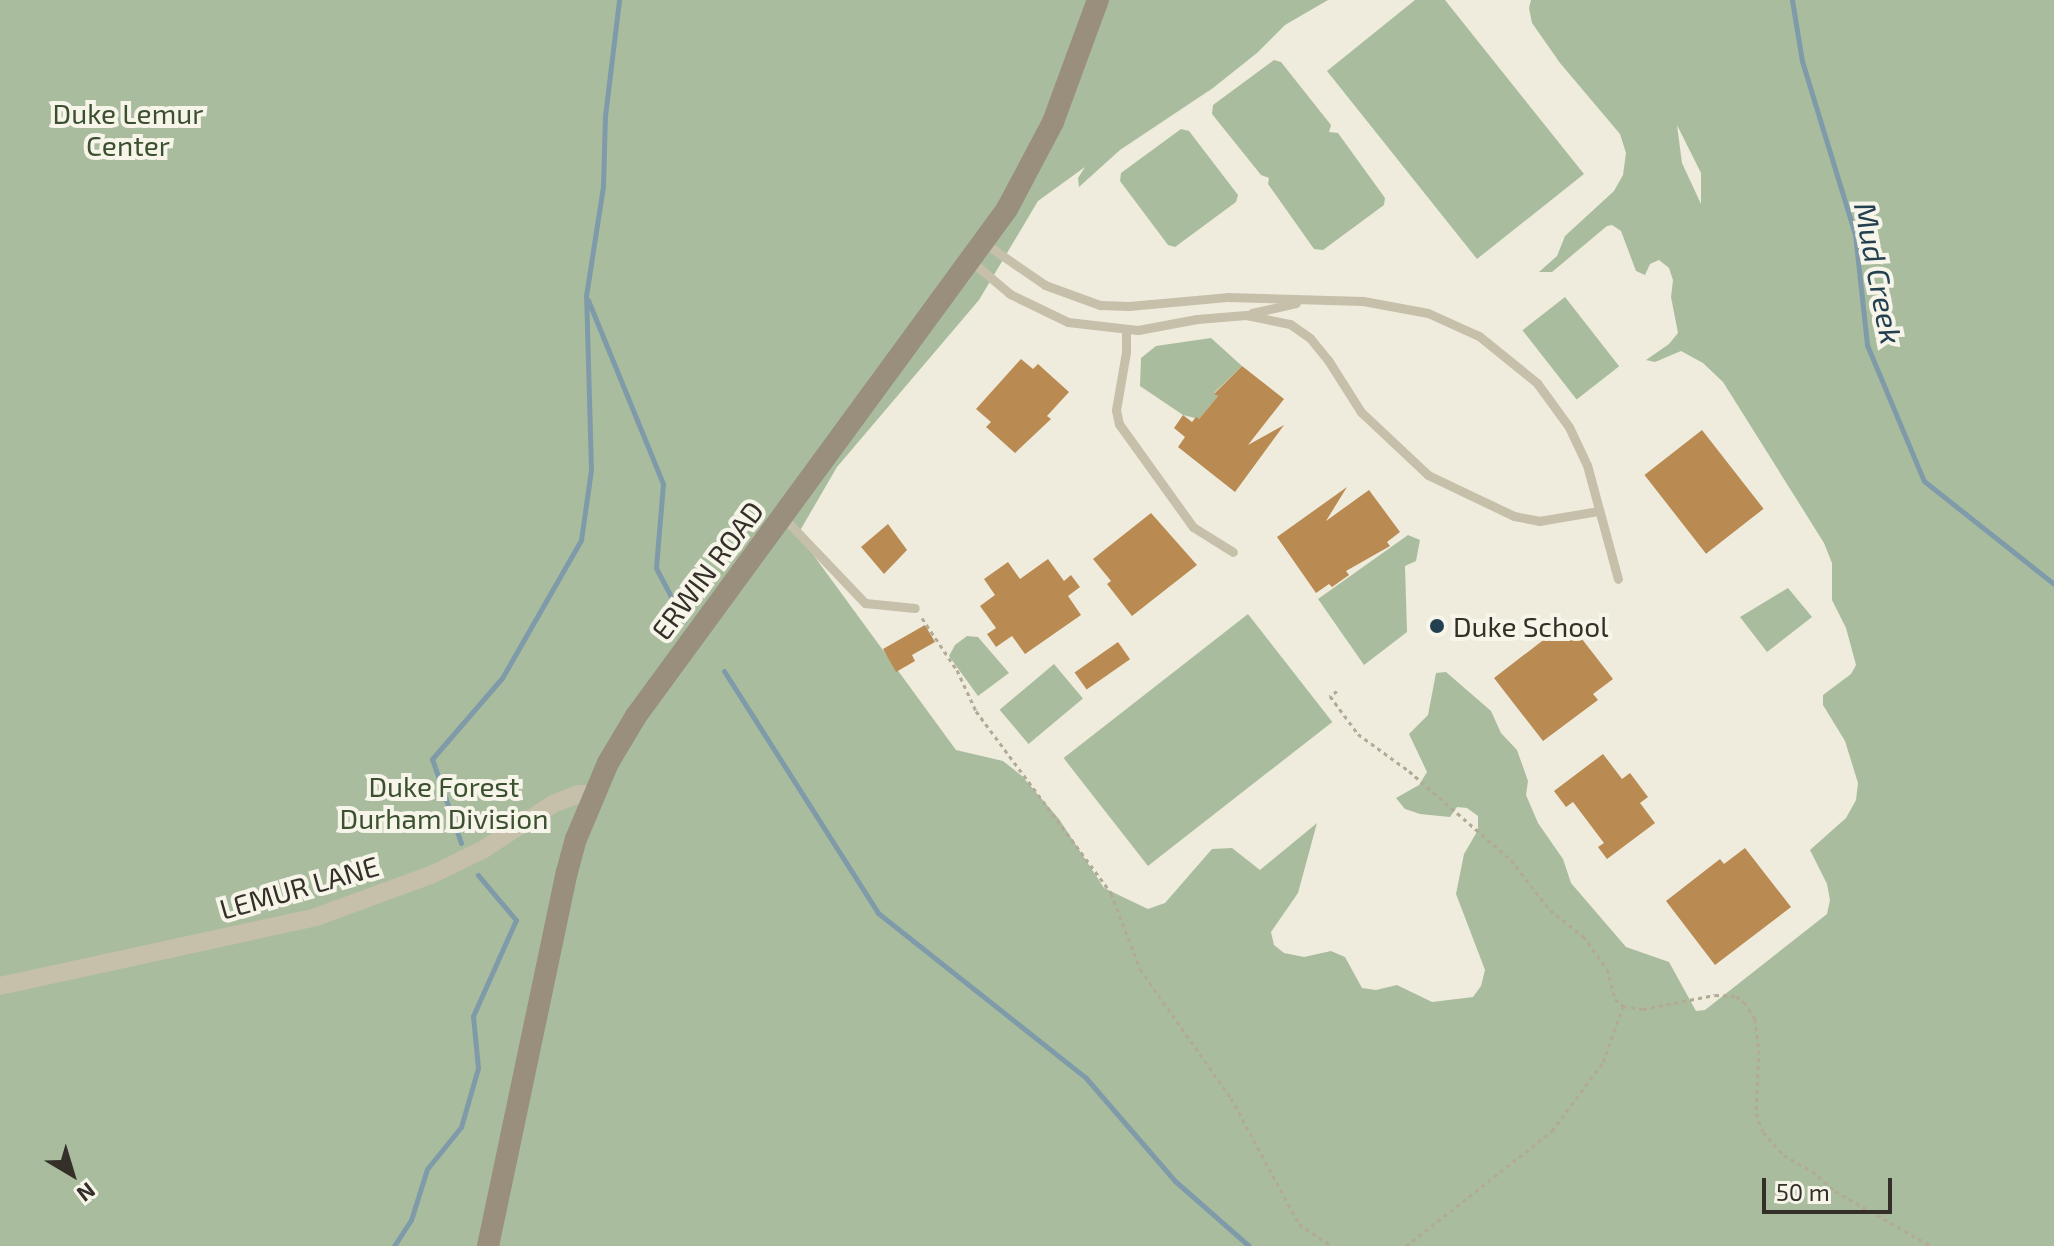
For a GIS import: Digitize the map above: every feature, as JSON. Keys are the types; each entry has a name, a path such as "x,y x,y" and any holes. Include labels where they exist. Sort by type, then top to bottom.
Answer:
{"main road":[{"name":"ERWIN ROAD","path":"492,1241 560,903 576,839 594,794 636,716 977,252 1025,177 1053,122 1098,0"}],"street":[{"name":"LEMUR LANE","path":"0,986 316,917 431,875 484,849 553,804 579,794 594,794"}],"lane":[{"path":"977,252 1010,294 1043,313 1068,322 1126,329 1246,315 1307,301"},
{"path":"977,252 1045,285 1100,305 1129,306 1227,297 1363,301 1428,313 1479,336 1537,383 1569,427 1587,465 1618,579"},
{"path":"1246,315 1290,324 1310,338 1361,412 1428,475 1514,516 1539,521 1599,511"},
{"path":"1126,329 1126,352 1116,410 1119,424 1193,527 1233,552"},
{"path":"783,517 865,603 915,608"}],"path":[{"path":"915,608 957,670 976,711 1111,893 1140,969 1231,1098 1299,1224 1332,1246"},
{"path":"1337,691 1330,696 1358,734 1409,771 1511,860 1550,910 1583,936 1607,969 1615,999 1623,1006 1643,1009 1726,995 1736,996 1744,1002 1755,1019 1759,1050 1756,1113 1763,1132 1784,1155 1812,1171 1835,1191 1931,1246"},
{"path":"1406,1246 1552,1131 1603,1062 1623,1006"}],"green space":[{"name":"Duke Forest Durham Division","path":"0,0 1328,0 1285,25 1257,53 1213,88 1120,150 1079,187 1078,178 1085,167 1038,201 979,300 837,467 798,534 956,750 1003,761 1022,776 1059,819 1104,888 1148,909 1165,903 1212,849 1232,848 1260,870 1317,823 1298,893 1271,932 1274,945 1284,953 1304,957 1331,951 1345,957 1362,988 1376,990 1397,985 1432,1002 1473,997 1481,986 1485,970 1456,894 1464,854 1478,830 1478,816 1467,808 1457,807 1450,817 1420,814 1405,809 1396,798 1419,785 1427,772 1409,734 1428,715 1436,673 1446,672 1491,711 1501,733 1517,750 1528,781 1526,795 1538,823 1563,859 1571,883 1626,947 1669,962 1696,1011 1705,1010 1827,914 1830,900 1827,884 1810,850 1846,818 1856,800 1858,783 1845,741 1823,705 1823,695 1851,674 1856,665 1846,628 1832,600 1832,563 1824,543 1723,382 1703,363 1681,351 1655,362 1646,360 1669,344 1678,333 1669,268 1659,260 1650,264 1645,275 1636,271 1621,231 1612,225 1552,272 1539,272 1557,256 1565,236 1614,191 1623,175 1626,153 1620,134 1560,63 1532,23 1531,0 2054,0 2054,1246 0,1246","holes":["1677,125 1701,173 1701,204 1682,163"]},
{"path":"1415,0 1445,0 1584,174 1477,259 1327,71"},
{"path":"1274,60 1281,62 1331,125 1329,132 1338,133 1385,198 1384,205 1323,250 1314,249 1268,184 1269,178 1261,175 1212,114 1213,105"},
{"path":"1181,129 1189,131 1238,195 1236,202 1175,247 1168,245 1120,181 1121,173"},
{"path":"1565,297 1619,366 1577,400 1522,330"},
{"path":"1211,338 1242,366 1214,393 1218,396 1199,419 1183,415 1140,386 1141,358 1156,346"},
{"path":"1408,535 1420,540 1416,561 1405,566 1407,632 1364,665 1318,599"},
{"path":"1788,588 1812,617 1767,652 1740,617"},
{"path":"1248,614 1332,722 1148,866 1064,758"},
{"path":"967,636 978,637 1009,673 978,696 949,656 955,645"},
{"path":"1054,664 1083,698 1029,744 1000,710"}],"building":[{"path":"1021,359 1033,369 1038,364 1069,392 1047,416 1051,419 1015,453 986,427 991,422 976,409"},
{"path":"1242,366 1284,399 1248,445 1284,425 1235,492 1178,447 1185,437 1174,428 1183,415 1192,422 1196,417 1199,419 1218,396 1214,394"},
{"path":"1702,430 1764,509 1706,554 1644,475"},
{"path":"1347,487 1326,521 1369,490 1400,532 1387,542 1390,546 1346,571 1349,575 1332,587 1329,584 1316,593 1277,537"},
{"path":"1151,513 1197,565 1132,616 1107,584 1111,581 1093,559"},
{"path":"888,524 907,550 884,574 861,547"},
{"path":"1048,559 1064,581 1071,575 1080,587 1068,596 1081,615 1025,654 1012,636 996,647 987,634 996,628 980,606 995,595 984,579 1008,562 1020,579"},
{"path":"1568,621 1613,679 1593,694 1598,700 1543,741 1494,678"},
{"path":"925,625 935,642 912,655 915,661 896,672 883,649"},
{"path":"1118,642 1130,659 1087,690 1075,672"},
{"path":"1603,754 1622,779 1630,773 1648,797 1640,803 1655,823 1607,859 1598,847 1604,843 1573,802 1566,807 1554,791"},
{"path":"1745,848 1791,907 1715,965 1666,901 1720,859 1724,864"}],"waterway":[{"path":"461,843 432,759 502,678 581,540 591,470 586,296 603,186 605,116 619,0"},
{"name":"Mud Creek","path":"1792,0 1802,61 1855,234 1867,345 1924,481 2054,584"},
{"path":"588,300 663,484 656,568 684,621"},
{"path":"724,671 878,913 1086,1078 1175,1181 1249,1246"},
{"path":"394,1246 411,1220 427,1169 461,1127 478,1068 473,1016 516,920 478,875"}],"place":[{"name":"Duke School","path":"1437,626"}],"park label":[{"name":"Duke Lemur Center","path":"128,129"}]}
